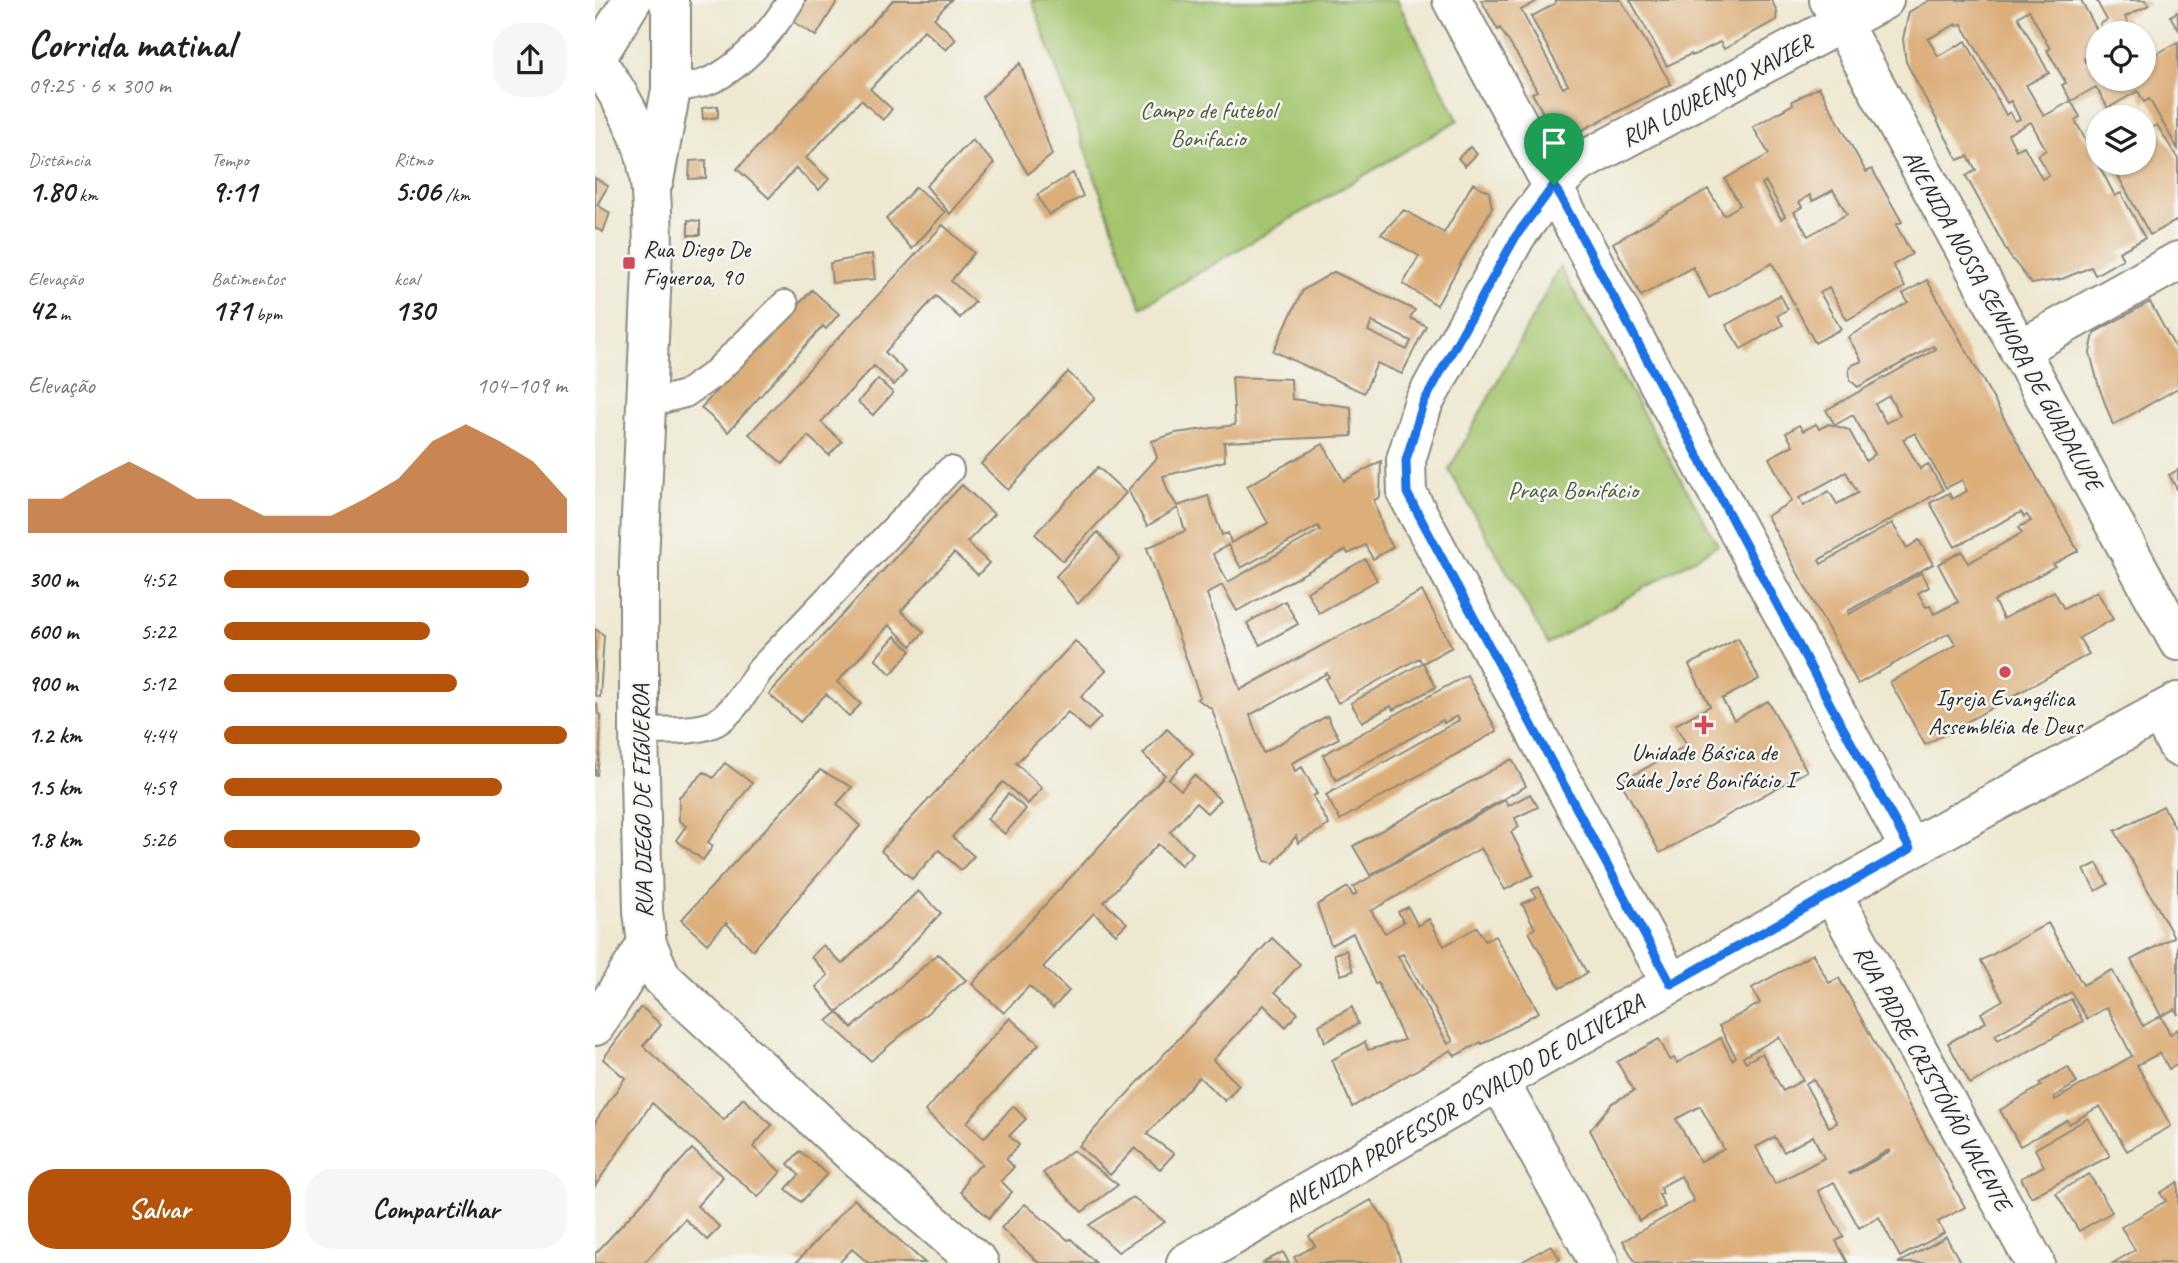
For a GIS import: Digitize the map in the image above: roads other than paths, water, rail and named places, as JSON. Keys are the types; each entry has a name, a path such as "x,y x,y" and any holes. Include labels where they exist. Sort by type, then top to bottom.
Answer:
{"street":[{"path":"595,59 632,0"},
{"name":"RUA DIEGO DE FIGUEROA","path":"652,195 671,90 671,10 668,0"},
{"path":"1452,0 1910,849"},
{"name":"RUA LOURENÇO XAVIER","path":"1671,984 1407,493 1406,460 1423,404 1516,236 1554,185 1577,164 1836,12 1884,0"},
{"name":"AVENIDA NOSSA SENHORA DE GUADALUPE","path":"1836,12 2178,641"},
{"name":"RUA DIEGO DE FIGUEROA","path":"595,59 631,118 641,142 652,195 653,248 639,562 639,731 643,911 647,944 662,978 857,1158 979,1263"},
{"path":"2019,350 2178,261"},
{"path":"2169,707 2178,747"},
{"name":"AVENIDA PROFESSOR OSVALDO DE OLIVEIRA","path":"1190,1262 1499,1081 1910,849 2169,707"},
{"name":"RUA PADRE CRISTÓVÃO VALENTE","path":"1832,894 2035,1263"},
{"path":"595,1026 647,944"},
{"path":"1499,1081 1599,1263"}],"lane":[{"path":"671,90 706,83 746,58 791,0"},
{"path":"646,404 685,394 714,374 785,304"},
{"path":"639,731 700,728 717,722 733,707 760,670 950,470"}],"place":[{"name":"Rua Diego De Figueroa, 90","path":"629,263"},
{"name":"Igreja Evangélica Assembléia de Deus","path":"2005,672"},
{"name":"Unidade Básica de Saúde José Bonifácio I","path":"1704,725"}],"park label":[{"name":"Campo de futebol Bonifacio","path":"1208,124"},
{"name":"Praça Bonifácio","path":"1573,490"}]}
